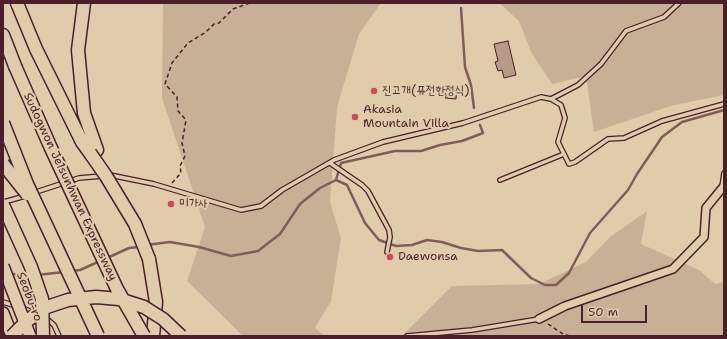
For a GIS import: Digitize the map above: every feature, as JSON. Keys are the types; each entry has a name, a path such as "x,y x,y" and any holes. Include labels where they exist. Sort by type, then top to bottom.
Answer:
{"highway":[{"path":"17,3 36,49 82,142 93,151"},
{"path":"84,3 78,50 84,113 93,151 135,224 150,259 156,302 153,336"},
{"name":"Sudogwon Je1sunhwan Expressway","path":"3,35 14,66 50,146 117,289 144,336"},
{"path":"3,123 27,184 98,336"},
{"path":"3,164 39,208"},
{"path":"3,204 31,266 42,299 43,336"},
{"name":"Seobu-ro","path":"3,266 30,336"},
{"path":"3,313 12,336 28,320 47,307 68,300 96,297 119,299 144,307 163,320 180,336"}],"street":[{"path":"539,319 565,306 673,269 704,237 706,208 723,187"}],"lane":[{"path":"551,99 578,85 601,64 626,31 664,17 679,3"},
{"path":"3,204 79,178 109,175 169,189 241,210 262,206 282,190 334,160 383,142 463,123 541,97 551,99 561,105 565,118 558,142 569,164 575,162 608,139 624,138 662,121 724,104"},
{"path":"500,180 564,154"},
{"path":"330,163 368,191 386,224 390,237 388,252"},
{"path":"723,187 724,173"},
{"path":"3,302 47,318 54,325 59,336"},
{"path":"407,336 472,330 539,319"}],"path":[{"path":"169,189 174,180 181,173 180,166 184,156 182,143 186,120 178,111 177,97 165,84 172,63 188,43 206,32 214,24 219,23 233,9 250,3"},
{"path":"539,319 563,334 570,336"}],"shaded area":[{"path":"163,3 381,3 359,34 337,107 330,202 341,238 331,301 315,328 325,336 243,336 187,281 205,227 162,98"},
{"path":"499,3 724,3 724,95 674,105 594,132 586,76 552,84 531,52 519,21"},
{"path":"647,211 641,244 699,270 715,284 724,282 724,336 402,336 452,286 539,284 586,262 610,237"}],"building":[{"path":"508,41 516,75 504,78 502,70 498,71 495,62 498,61 494,44"},
{"path":"446,88 457,88 456,99 445,98"}],"waterway":[{"path":"461,8 465,67 471,85 474,108"},
{"path":"146,245 170,242 199,247 231,256 258,251 280,234 300,204 320,188 336,180 347,185 365,223 379,240 396,246 412,245 427,240 442,242 461,248 478,251 502,250 531,278 545,285 556,285 569,273 590,233 628,190 662,137 682,122 724,110"},
{"path":"336,180 341,163 395,151 421,151 440,145 462,141 483,133 480,125"},
{"path":"107,258 129,248 139,247"},
{"path":"71,271 80,270 100,261"},
{"path":"37,275 64,272"},
{"path":"10,274 31,275"}],"place":[{"name":"진고개(퓨전한정식)","path":"374,91"},
{"name":"Akasia Mountain Villa","path":"355,117"},
{"name":"미가사","path":"171,204"},
{"name":"Daewonsa","path":"390,257"}]}
